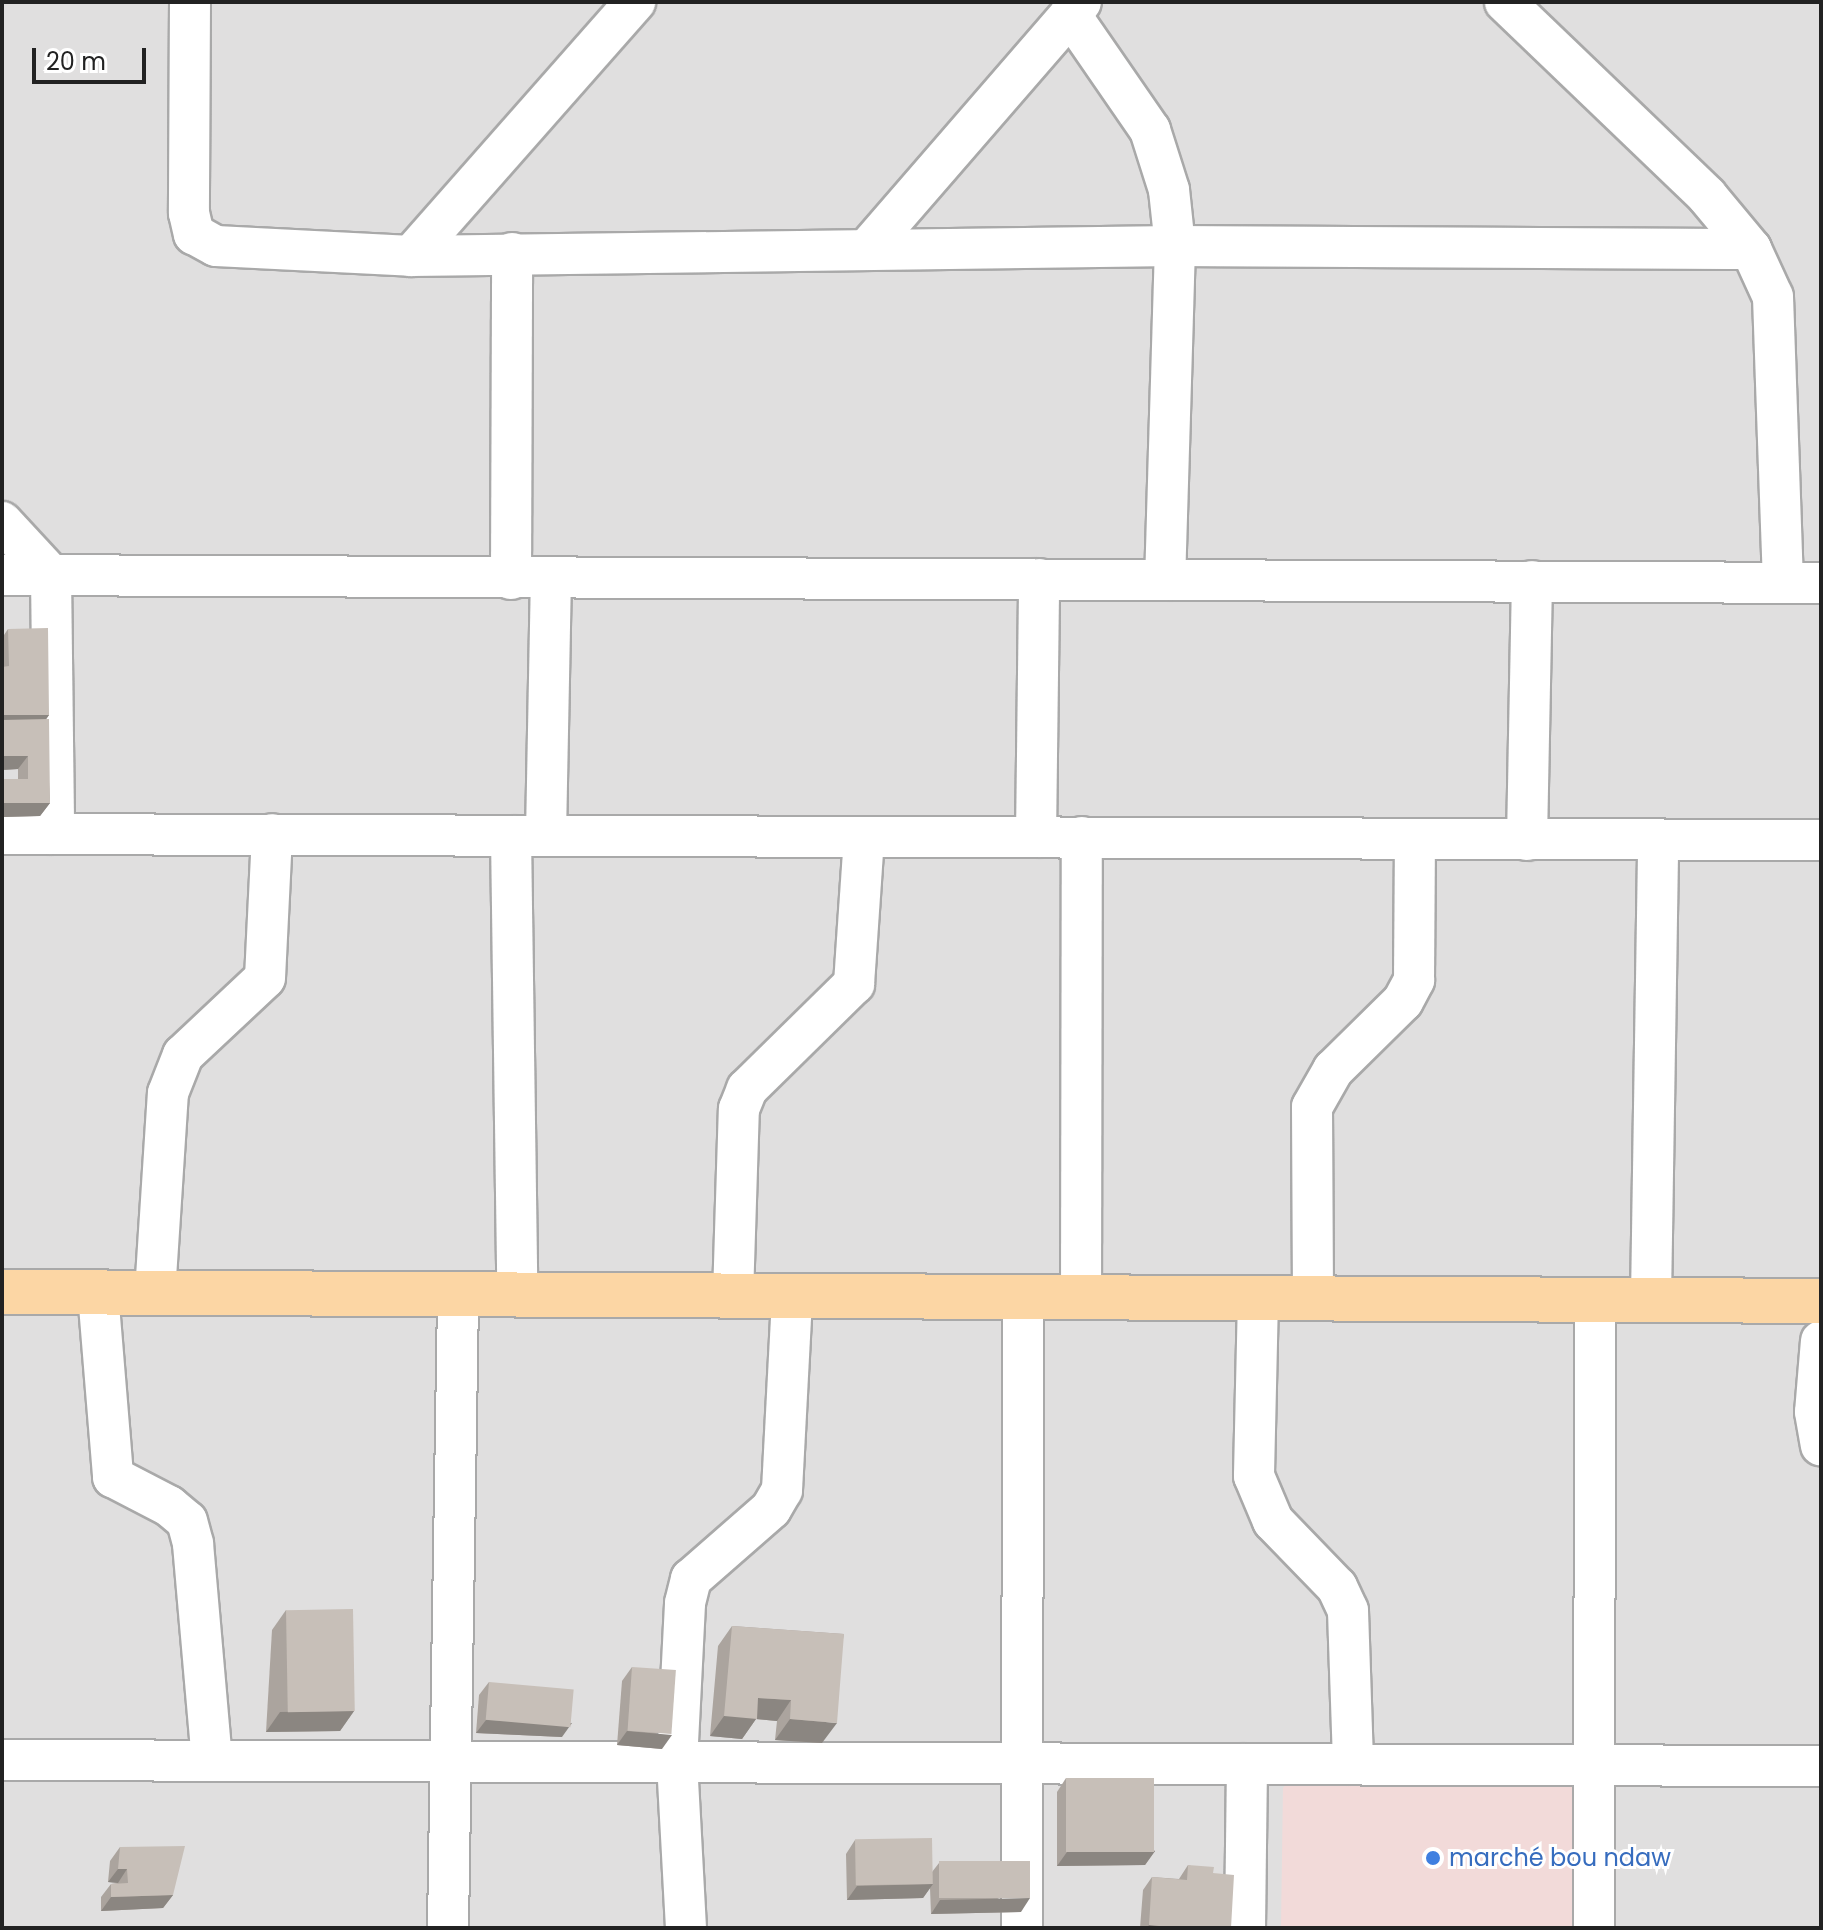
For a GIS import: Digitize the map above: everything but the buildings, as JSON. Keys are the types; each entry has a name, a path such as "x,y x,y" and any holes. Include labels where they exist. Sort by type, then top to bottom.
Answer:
{"main road":[{"path":"2,1292 1821,1301"}],"street":[{"path":"190,2 194,234 216,246 411,256 1175,246 1751,249"},
{"path":"411,256 635,2"},
{"path":"2,575 551,580 1802,583 1773,297 1751,249 1707,196 1521,7"},
{"path":"868,248 1076,8 1150,130 1169,190 1175,246 1165,580"},
{"path":"511,579 512,253"},
{"path":"2,522 51,575 54,834"},
{"path":"1036,837 1039,579"},
{"path":"517,1294 529,836 551,580"},
{"path":"1527,840 1532,581"},
{"path":"2,834 1821,840"},
{"path":"155,1293 168,1093 183,1055 265,978 272,834"},
{"path":"733,1296 739,1109 747,1089 854,984 864,837"},
{"path":"1081,1297 1082,837"},
{"path":"1313,1298 1312,1107 1333,1070 1403,1001 1414,980 1415,840"},
{"path":"1651,1299 1658,840"},
{"path":"98,1293 113,1477 187,1521 193,1544 212,1760"},
{"path":"448,1928 458,1295"},
{"path":"686,1928 677,1762 691,1579 771,1509 782,1490 792,1296"},
{"path":"1022,1928 1023,1297"},
{"path":"1258,1298 1254,1476 1273,1521 1337,1587 1348,1611 1353,1764"},
{"path":"1594,1928 1595,1299"},
{"path":"1821,1341 1815,1412 1821,1445"},
{"path":"2,1760 1821,1766"},
{"path":"1245,1928 1247,1764"}],"shaded area":[{"path":"2,2 1821,2 1821,1928 2,1928"},
{"name":"marché bou ndaw","path":"1290,1779 1584,1784 1585,1928 1281,1928 1283,1788"}],"place":[{"name":"marché bou ndaw","path":"1433,1858"}]}
